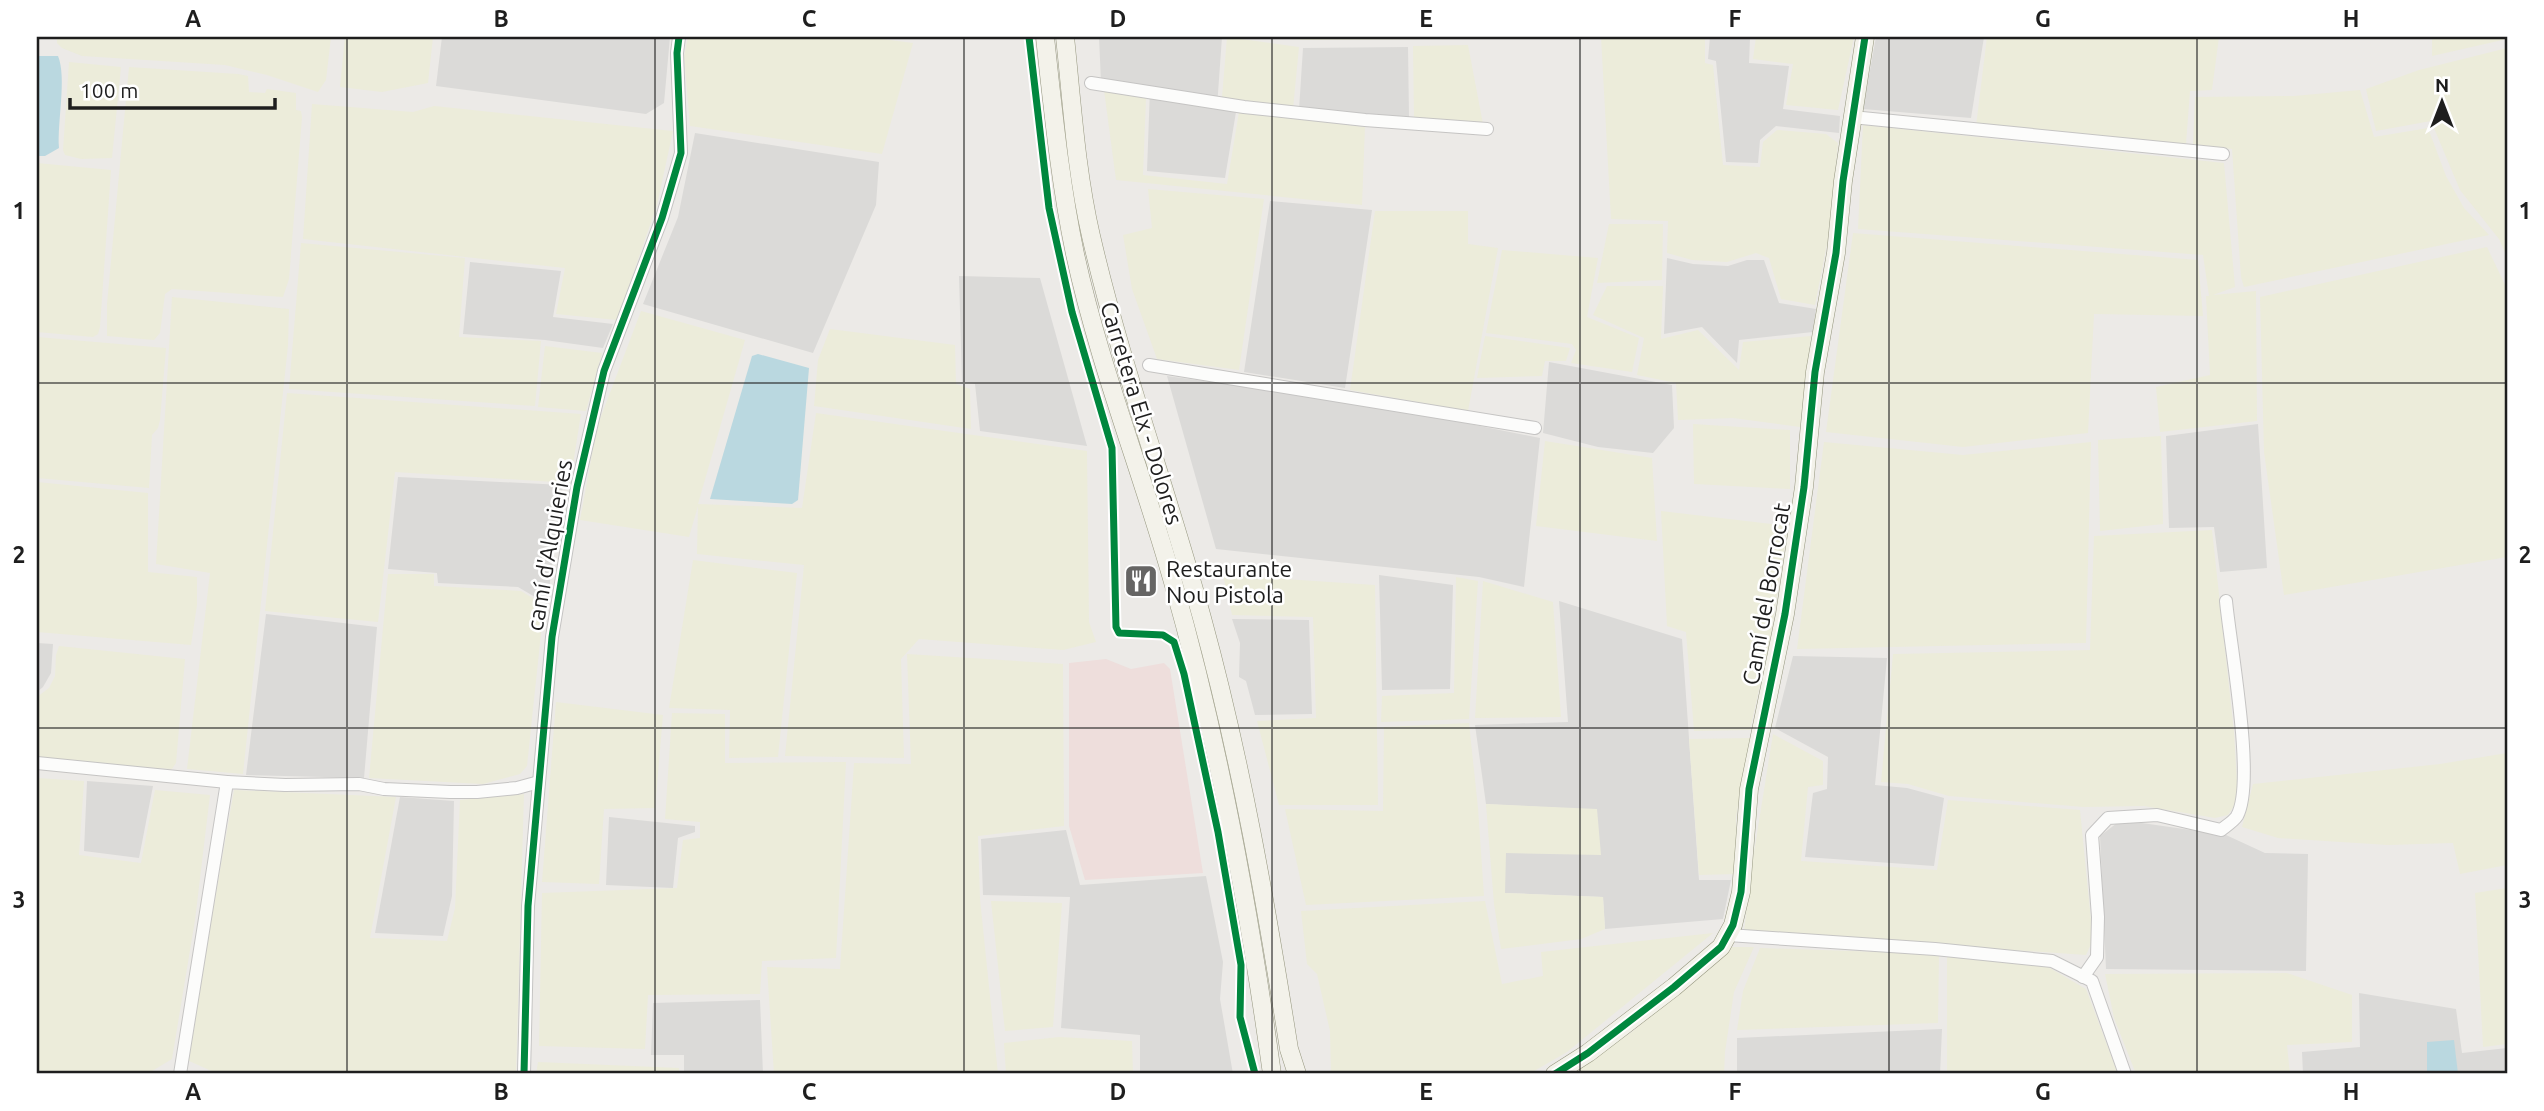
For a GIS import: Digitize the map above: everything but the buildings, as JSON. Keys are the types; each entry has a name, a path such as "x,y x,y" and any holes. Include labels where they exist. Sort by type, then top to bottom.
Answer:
{"main road":[{"name":"Carretera Elx - Dolores","path":"1045,37 1058,165 1076,256 1099,346 1173,582 1216,750 1247,907 1272,1074"},
{"name":"Carretera Elx - Dolores","path":"1065,37 1082,183 1091,234 1108,303 1199,606 1234,740 1261,875 1289,1049 1297,1074"},
{"name":"Camí del Borrocat","path":"1555,1074 1588,1053 1674,987 1721,947 1733,925 1741,892 1749,789 1785,614 1804,487 1815,372 1836,253 1843,181 1865,37"}],"street":[{"name":"camí d'Alquieries","path":"524,1074 528,906 552,637 577,487 604,371 662,218 681,153 677,53 679,37"},
{"path":"1091,83 1244,107 1487,129"},
{"path":"1852,117 2223,154"},
{"path":"1149,365 1535,428"},
{"path":"2083,977 2097,957 2098,916 2092,835 2100,826 2108,818 2157,815 2221,830 2237,817 2245,792 2245,761 2226,601"},
{"path":"37,763 227,782 359,785 450,792 491,791 539,782"},
{"path":"180,1074 227,782"},
{"path":"1727,935 1935,949 2052,961 2092,981 2125,1074"}],"shaded area":[{"path":"442,37 670,37 664,103 646,114 436,86"},
{"path":"1099,37 1222,37 1217,107 1236,112 1225,178 1147,171 1150,89 1101,82"},
{"path":"1710,37 1750,38 1749,63 1789,66 1783,109 1840,116 1839,133 1776,126 1760,140 1758,163 1726,162 1716,61 1708,59"},
{"path":"1876,37 1984,37 1971,118 1863,109"},
{"path":"1408,47 1409,117 1299,110 1303,48"},
{"path":"695,133 879,162 876,205 813,353 643,304 678,217"},
{"path":"1270,201 1372,210 1345,388 1244,372"},
{"path":"1667,258 1693,264 1728,266 1747,260 1764,260 1779,303 1816,309 1813,332 1739,340 1737,363 1702,327 1664,334"},
{"path":"470,262 561,271 553,317 613,324 603,348 545,340 463,334"},
{"path":"959,276 1040,278 1087,446 980,431 975,384 962,382"},
{"path":"1549,362 1672,385 1674,428 1653,453 1598,447 1543,433"},
{"path":"1167,376 1365,403 1540,438 1524,587 1479,577 1216,549"},
{"path":"2258,424 2267,568 2220,572 2214,527 2169,528 2166,436"},
{"path":"398,477 563,485 547,604 518,587 438,583 437,573 388,569"},
{"path":"1379,575 1453,585 1450,689 1382,690"},
{"path":"1559,601 1682,639 1699,880 1731,880 1723,919 1605,929 1603,897 1505,893 1505,853 1597,810 1486,804 1475,725 1568,722"},
{"path":"266,614 377,627 364,778 246,775"},
{"path":"1232,619 1309,620 1312,714 1255,715 1246,681 1239,677 1240,643"},
{"path":"37,643 53,644 51,673 37,692"},
{"path":"1793,656 1887,658 1875,785 1907,788 1944,798 1934,866 1805,857 1813,793 1827,789 1828,757 1775,728"},
{"path":"1106,659 1131,669 1164,663 1170,669 1203,873 1085,880 1069,826 1069,663"},
{"path":"87,781 153,786 139,858 84,851"},
{"path":"400,797 454,801 452,896 443,936 375,933"},
{"path":"609,817 695,826 695,832 678,838 673,888 606,885"},
{"path":"2121,820 2226,835 2265,853 2308,854 2306,971 2106,969 2100,836"},
{"path":"1066,830 1080,885 1206,876 1223,962 1220,999 1233,1074 1140,1074 1140,1035 1061,1028 1070,897 983,895 981,839"},
{"path":"2359,993 2456,1009 2462,1053 2507,1048 2507,1074 2303,1074 2302,1052 2360,1047"},
{"path":"760,1000 763,1074 684,1074 684,1055 651,1055 653,1003"},
{"path":"1942,1029 1940,1074 1737,1074 1737,1038"}],"green space":[{"path":"57,37 331,37 326,80 318,92 267,75 225,65 82,56 62,48 57,43"},
{"path":"345,37 433,37 428,83 382,92 340,87"},
{"path":"688,37 867,37 913,43 882,154 690,126 684,56"},
{"path":"1227,37 1299,47 1293,109 1222,97"},
{"path":"1253,37 1502,37 1306,40"},
{"path":"1601,37 1705,37 1705,63 1713,65 1723,165 1760,167 1763,142 1777,130 1826,134 1838,143 1828,239 1815,305 1781,299 1769,258 1756,253 1727,262 1692,260 1667,253 1668,221 1611,219"},
{"path":"1756,37 1854,37 1838,110 1786,105 1793,64 1753,59"},
{"path":"1987,37 2219,37 2212,90 2190,91 2186,144 1976,126"},
{"path":"2432,37 2507,37 2507,39 2432,56"},
{"path":"1468,45 1483,124 1414,120 1413,46"},
{"path":"2507,48 2507,257 2499,239 2460,190 2431,121 2376,131 2366,89 2419,70"},
{"path":"69,62 121,67 112,158 81,159 65,155 63,150"},
{"path":"129,67 238,74 248,76 249,92 265,93 267,89 296,93 296,110 301,111 302,117 289,279 283,297 172,289 165,294 160,333 154,340 107,336 107,304"},
{"path":"1104,90 1146,98 1143,175 1227,184 1239,112 1365,127 1362,205 1116,180"},
{"path":"2360,90 2374,137 2428,128 2446,176 2464,208 2489,235 2244,287 2241,277 2232,149 2193,145 2195,97 2294,96"},
{"path":"312,104 413,112 434,106 673,131 657,205 617,320 556,314 565,268 303,239"},
{"path":"1863,125 2224,163 2235,287 2213,295 2256,291 2257,421 2160,432 2156,387 2210,375 2206,296 2209,296 2203,255 1858,229"},
{"path":"37,163 111,170 100,327 98,334 93,337 37,332"},
{"path":"1148,189 1264,199 1239,370 1157,359 1132,289 1123,235 1152,228"},
{"path":"1375,211 1468,211 1468,244 1498,248 1468,411 1350,390"},
{"path":"1609,224 1663,224 1662,280 1597,283"},
{"path":"1853,233 2198,260 2203,316 2094,314 2088,433 1963,447 1826,432"},
{"path":"301,243 465,258 459,337 541,341 535,406 289,389"},
{"path":"2487,247 2507,289 2507,557 2284,595 2264,452 2260,297"},
{"path":"1502,250 1598,258 1587,317 1639,338 1632,372 1571,363 1576,350 1572,344 1486,333"},
{"path":"1607,286 1663,286 1661,339 1698,330 1739,370 1743,342 1811,336 1800,427 1733,418 1678,420 1676,383 1637,375 1644,338 1593,315"},
{"path":"172,297 289,309 288,345 243,774 187,769 210,573 156,564"},
{"path":"641,311 745,340 698,504 802,508 816,413 1087,451 1089,622 1096,642 1063,650 919,639 901,659 904,758 785,756 804,565 697,554 698,506 689,537 580,520 597,427"},
{"path":"830,329 955,345 956,384 970,389 971,429 814,406 818,360"},
{"path":"1485,336 1570,348 1566,361 1545,361 1542,376 1477,378"},
{"path":"37,337 166,348 160,420 152,435 149,488 37,478"},
{"path":"545,346 602,353 586,411 538,407"},
{"path":"287,393 581,414 570,483 395,472 378,622 265,611"},
{"path":"1693,424 1790,430 1790,489 1694,484"},
{"path":"2161,436 2163,524 2100,531 2098,440"},
{"path":"1545,441 1652,458 1657,541 1536,526"},
{"path":"1824,442 1963,455 2091,442 2086,643 1797,649"},
{"path":"37,482 148,493 148,572 197,577 197,605 191,645 37,632"},
{"path":"1661,511 1788,526 1770,640 1750,730 1694,731 1686,632 1667,626"},
{"path":"2212,530 2234,732 2238,800 2228,815 2215,818 2144,806 2084,807 1949,796 1908,784 1881,782 1893,654 2090,650 2094,536"},
{"path":"693,560 797,573 778,757 729,758 730,710 669,708"},
{"path":"388,574 434,574 434,586 521,591 544,605 527,766 520,774 483,784 369,778"},
{"path":"1223,575 1375,585 1378,805 1279,805 1257,721 1316,718 1313,617 1232,615"},
{"path":"1456,577 1478,581 1469,719 1381,722 1382,696 1454,693"},
{"path":"1483,581 1553,602 1561,717 1475,718"},
{"path":"59,646 185,659 176,763 172,769 49,761 37,755 37,697 49,688 55,676"},
{"path":"907,654 1063,664 1064,826 978,836 980,899 998,1074 774,1074 767,967 840,969 854,763 911,764"},
{"path":"556,702 663,715 655,808 604,809 599,884 542,882"},
{"path":"672,713 725,714 725,763 846,762 836,958 762,961 760,994 648,995 645,1049 539,1046 542,893 677,888 683,840 700,838 700,822 665,819"},
{"path":"1469,723 1484,896 1306,905 1285,809 1383,811 1384,727"},
{"path":"1773,734 1823,761 1823,785 1808,787 1801,861 1937,870 1948,800 2080,810 2093,940 2086,955 1744,932"},
{"path":"1750,738 1736,817 1737,874 1699,875 1689,739"},
{"path":"2507,753 2507,865 2460,874 2453,843 2388,845 2278,838 2242,827 2253,784 2440,764"},
{"path":"37,778 84,781 79,855 141,863 155,790 210,795 195,920 172,1059 147,1074 37,1074"},
{"path":"234,790 396,797 370,938 447,941 455,908 460,800 524,794 516,1074 218,1074 187,1060"},
{"path":"1486,804 1597,809 1601,855 1506,853 1505,893 1603,897 1605,929 1581,939 1501,949 1494,904"},
{"path":"2507,888 2507,1044 2483,1047 2475,893"},
{"path":"991,901 1062,903 1053,1027 1005,1031"},
{"path":"1485,901 1502,984 1543,976 1541,952 1713,933 1567,1052 1529,1074 1331,1074 1330,1031 1317,974 1307,964 1301,911"},
{"path":"1732,947 1754,947 1734,992 1724,1074 1569,1074 1632,1032"},
{"path":"1760,948 1939,954 1938,1023 1737,1030 1743,991"},
{"path":"1947,956 2048,967 2086,989 2118,1074 1947,1074"},
{"path":"2287,973 2352,995 2352,1042 2287,1045 2290,1074 2136,1074 2114,1018 2105,974"},
{"path":"1059,1037 1132,1041 1133,1074 1006,1074 1004,1043"},
{"path":"538,1062 679,1068 679,1074 536,1074"}],"water":[{"path":"37,56 58,56 62,76 59,148 45,156 37,156"},
{"path":"758,354 809,368 798,500 792,504 710,499 752,356"},
{"path":"2454,1040 2458,1074 2427,1074 2427,1042"}],"cycle path":[{"path":"524,1074 528,906 552,637 577,487 604,371 662,218 681,153 677,53 679,37"},
{"path":"1029,37 1049,208 1072,312 1112,448 1116,627 1119,633 1163,635 1174,642 1184,674 1218,832 1241,965 1240,1017 1255,1074"},
{"path":"1555,1074 1588,1053 1674,987 1721,947 1733,925 1741,892 1749,789 1785,614 1804,487 1815,372 1836,253 1843,181 1865,37"}],"place":[{"name":"Restaurante Nou Pistola","path":"1141,581"}]}
